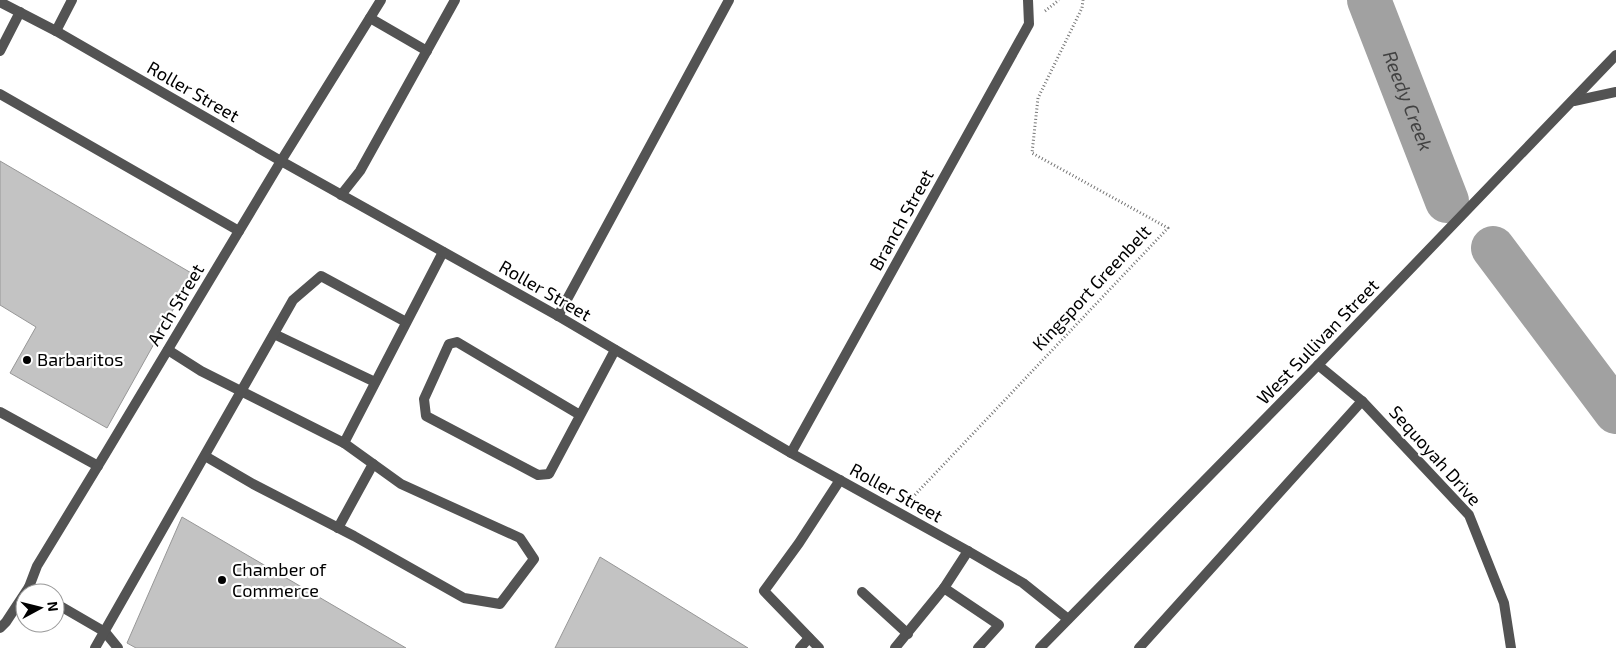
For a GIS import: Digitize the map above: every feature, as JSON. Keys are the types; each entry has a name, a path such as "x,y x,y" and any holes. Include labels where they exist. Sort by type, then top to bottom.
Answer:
{"street":[{"path":"56,31 72,0"},
{"name":"Arch Street","path":"31,583 37,566 281,162 382,0"},
{"path":"341,195 360,171 455,0"},
{"path":"558,316 728,0"},
{"name":"Branch Street","path":"791,453 1029,24 1028,0"},
{"name":"Roller Street","path":"0,2 56,31 281,162 558,316 791,453 968,551 1023,583 1068,619"},
{"path":"0,51 20,12"},
{"path":"370,18 427,51"},
{"name":"West Sullivan Street","path":"1040,648 1318,365 1574,101 1616,55"},
{"path":"1574,101 1616,92"},
{"path":"0,94 239,231"},
{"path":"344,443 443,252"},
{"path":"94,648 293,300 321,276 406,322"},
{"path":"274,334 375,382"},
{"path":"580,415 457,342 449,344 424,399 426,416 538,475 549,474 615,350"},
{"path":"168,350 201,371 344,443 401,484 520,538 534,559 500,604 464,598 205,456"},
{"name":"Sequoyah Drive","path":"1318,365 1362,401 1469,515 1504,602 1511,648"},
{"path":"1139,648 1362,401"},
{"path":"0,412 98,466"},
{"path":"338,528 373,464"},
{"path":"818,648 764,591 799,543 840,480"},
{"path":"896,648 944,588 968,551"},
{"path":"944,588 999,625 978,648"},
{"path":"862,592 908,634"},
{"name":"Arch Street","path":"0,628 15,608"},
{"path":"65,609 104,632 118,648"},
{"path":"800,648 809,638"}],"path":[{"name":"Kingsport Greenbelt","path":"899,512 1168,228 1032,153 1038,98 1082,8 1083,0"}],"building":[{"path":"0,161 193,274 107,428 10,373 36,327 0,305"},
{"name":"Chamber of Commerce","path":"182,517 406,648 136,648 127,643"},
{"path":"600,557 654,590 748,648 555,648"}],"waterway":[{"name":"Reedy Creek","path":"1369,0 1447,201"},
{"name":"Reedy Creek","path":"1493,248 1616,412"}],"place":[{"name":"Barbaritos","path":"27,360"},
{"name":"Chamber of Commerce","path":"222,580"}]}
